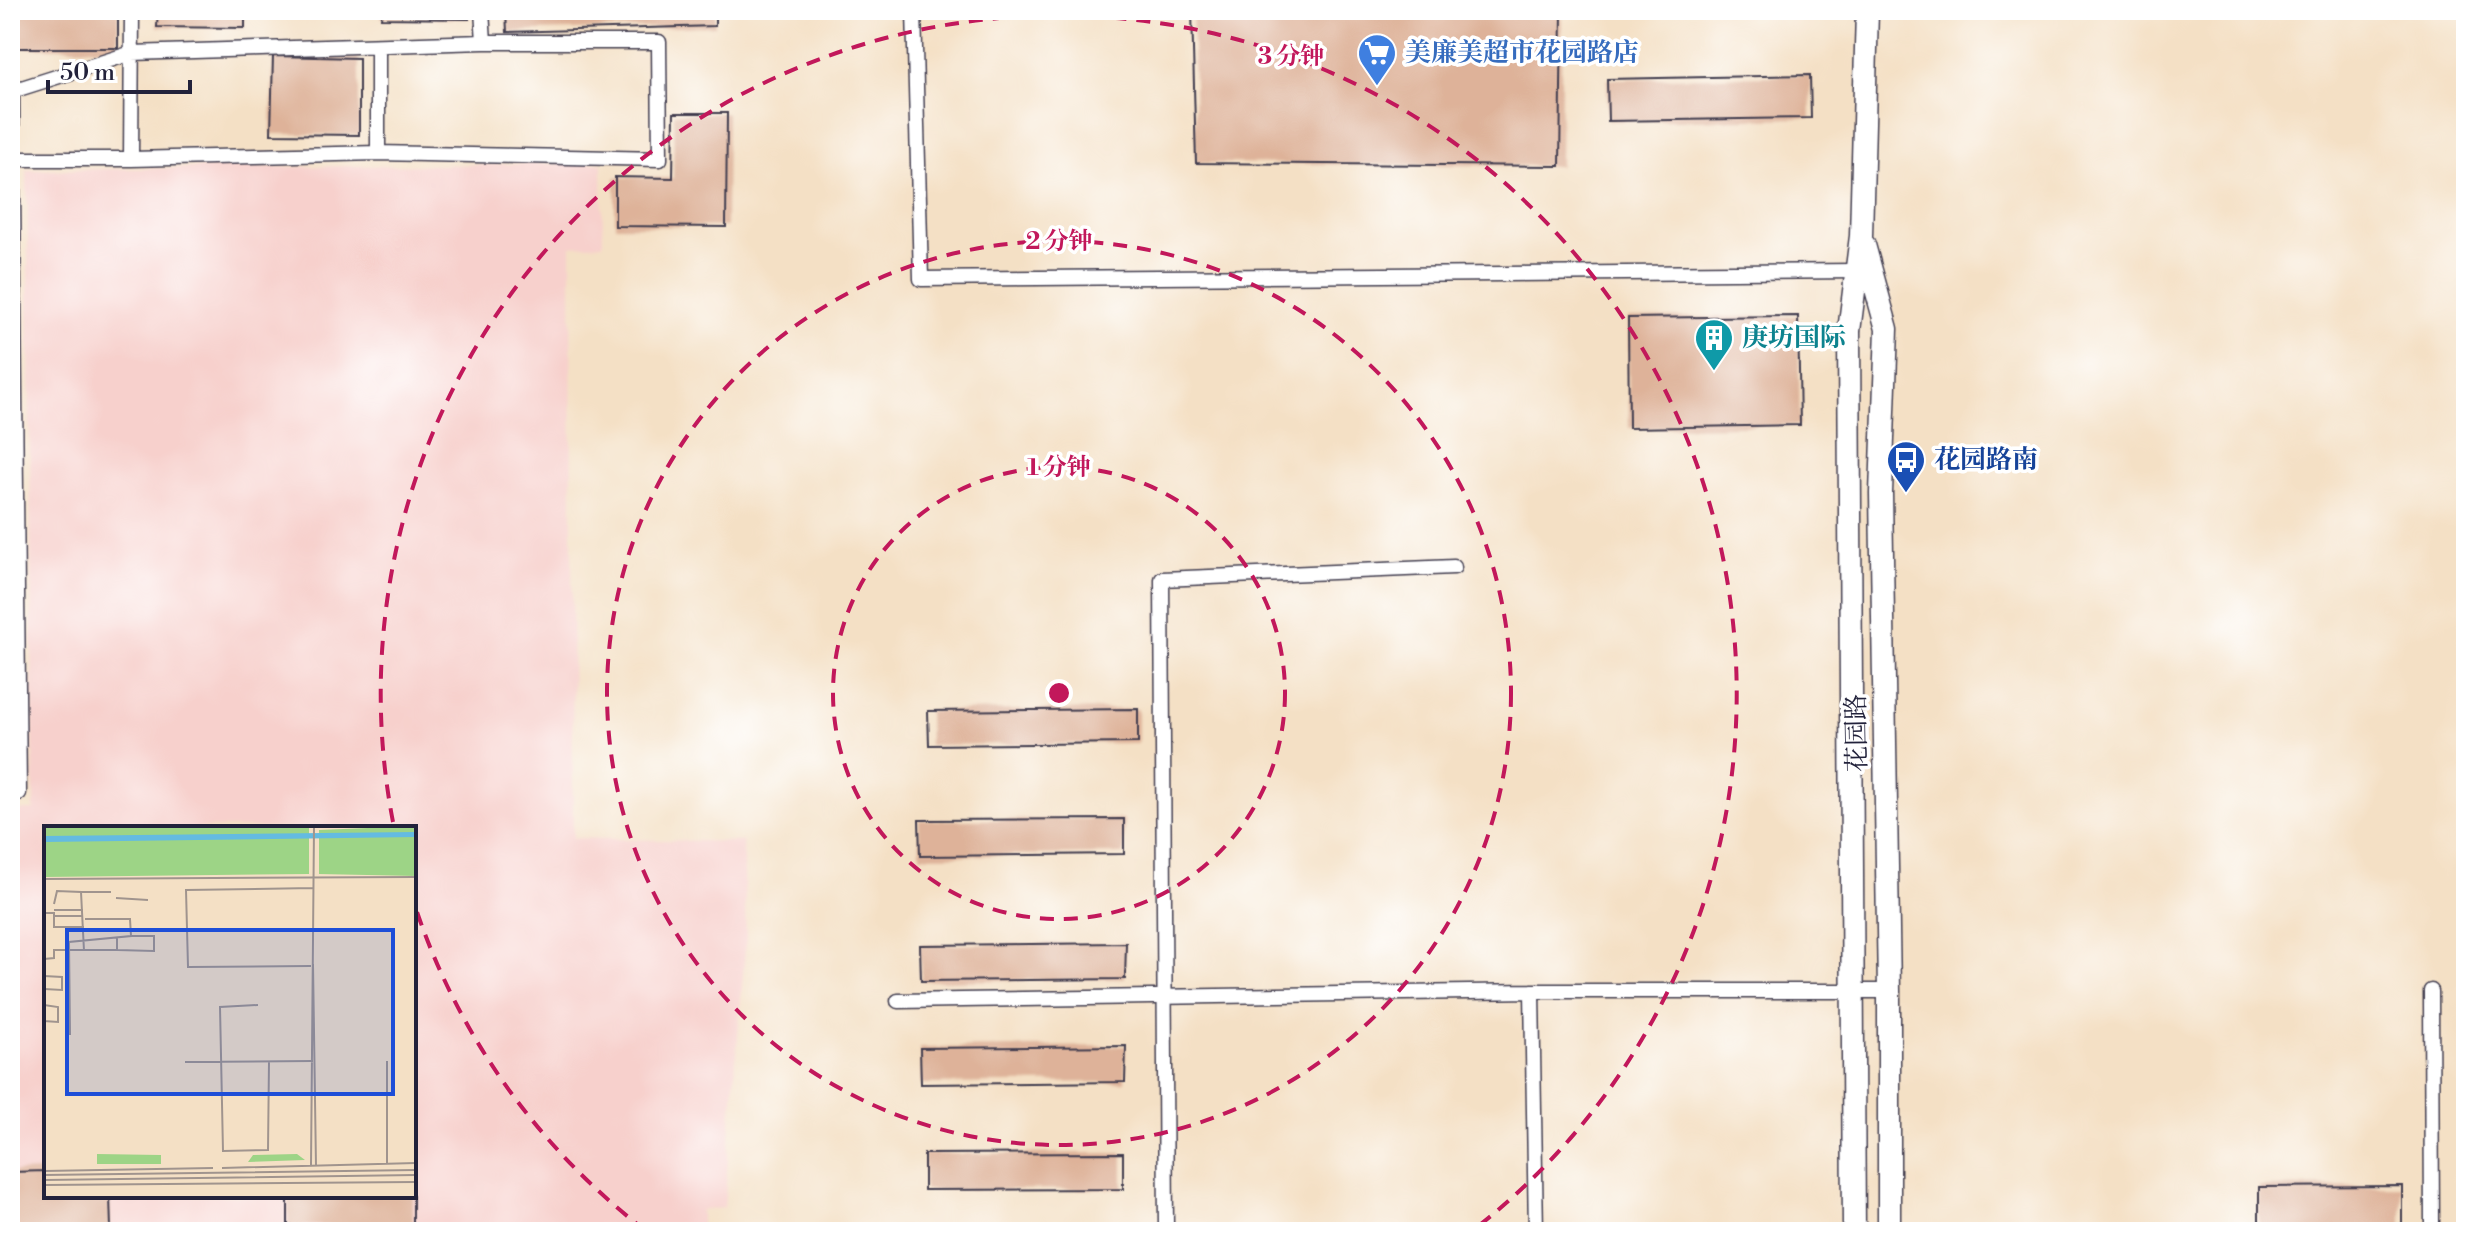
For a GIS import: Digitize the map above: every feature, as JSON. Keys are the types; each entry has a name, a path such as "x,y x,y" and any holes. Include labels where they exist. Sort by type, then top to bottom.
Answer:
{"street":[{"path":"131,159 132,10"},
{"path":"482,10 484,42"},
{"path":"914,10 921,279 1857,271"},
{"name":"花园路","path":"1854,1232 1849,331 1861,236 1867,10"},
{"path":"11,159 378,153 660,159 659,42 484,42 132,53 11,91 11,159 19,793"},
{"path":"378,47 378,153"},
{"name":"花园路","path":"1861,236 1887,329 1881,493 1889,991 1889,1232"},
{"path":"1166,1232 1162,579 1454,567"},
{"path":"898,1001 1532,991 1889,991"},
{"path":"1532,991 1536,1232"},
{"path":"2431,991 2432,1232"},
{"path":"1854,1178 1889,1177"}],"shaded area":[{"path":"602,163 603,244 571,246 573,838 743,842 746,937 724,1208 701,1210 701,1232 10,1232 10,811 34,810 27,170"}],"building":[{"path":"10,10 118,10 118,48 10,48"},
{"path":"158,10 245,10 245,28 157,27"},
{"path":"382,10 469,10 469,19 381,18"},
{"path":"506,10 715,10 715,26 507,32"},
{"name":"美廉美超市花园路店","path":"1192,10 1562,10 1560,166 1196,163"},
{"path":"273,56 359,58 359,135 271,134"},
{"path":"1810,75 1811,118 1608,121 1607,79"},
{"path":"674,113 727,113 726,227 615,226 615,177 673,178"},
{"name":"庚坊国际","path":"1798,316 1800,425 1629,428 1628,318"},
{"path":"1138,709 1138,743 929,745 928,711"},
{"path":"1124,819 1124,854 920,856 919,820"},
{"path":"1126,943 1125,979 921,981 920,945"},
{"path":"1126,1046 1125,1082 921,1084 920,1048"},
{"path":"1123,1153 1123,1189 924,1190 924,1154"},
{"path":"44,1171 44,1198 110,1198 111,1229 10,1232 10,1172"},
{"path":"2402,1186 2402,1232 2259,1232 2259,1187"},
{"path":"288,1198 413,1198 413,1232 380,1232 380,1225 288,1226"}],"place":[{"name":"美廉美超市花园路店","path":"1377,87"},
{"name":"庚坊国际","path":"1714,372"},
{"name":"花园路南","path":"1906,494"}]}
